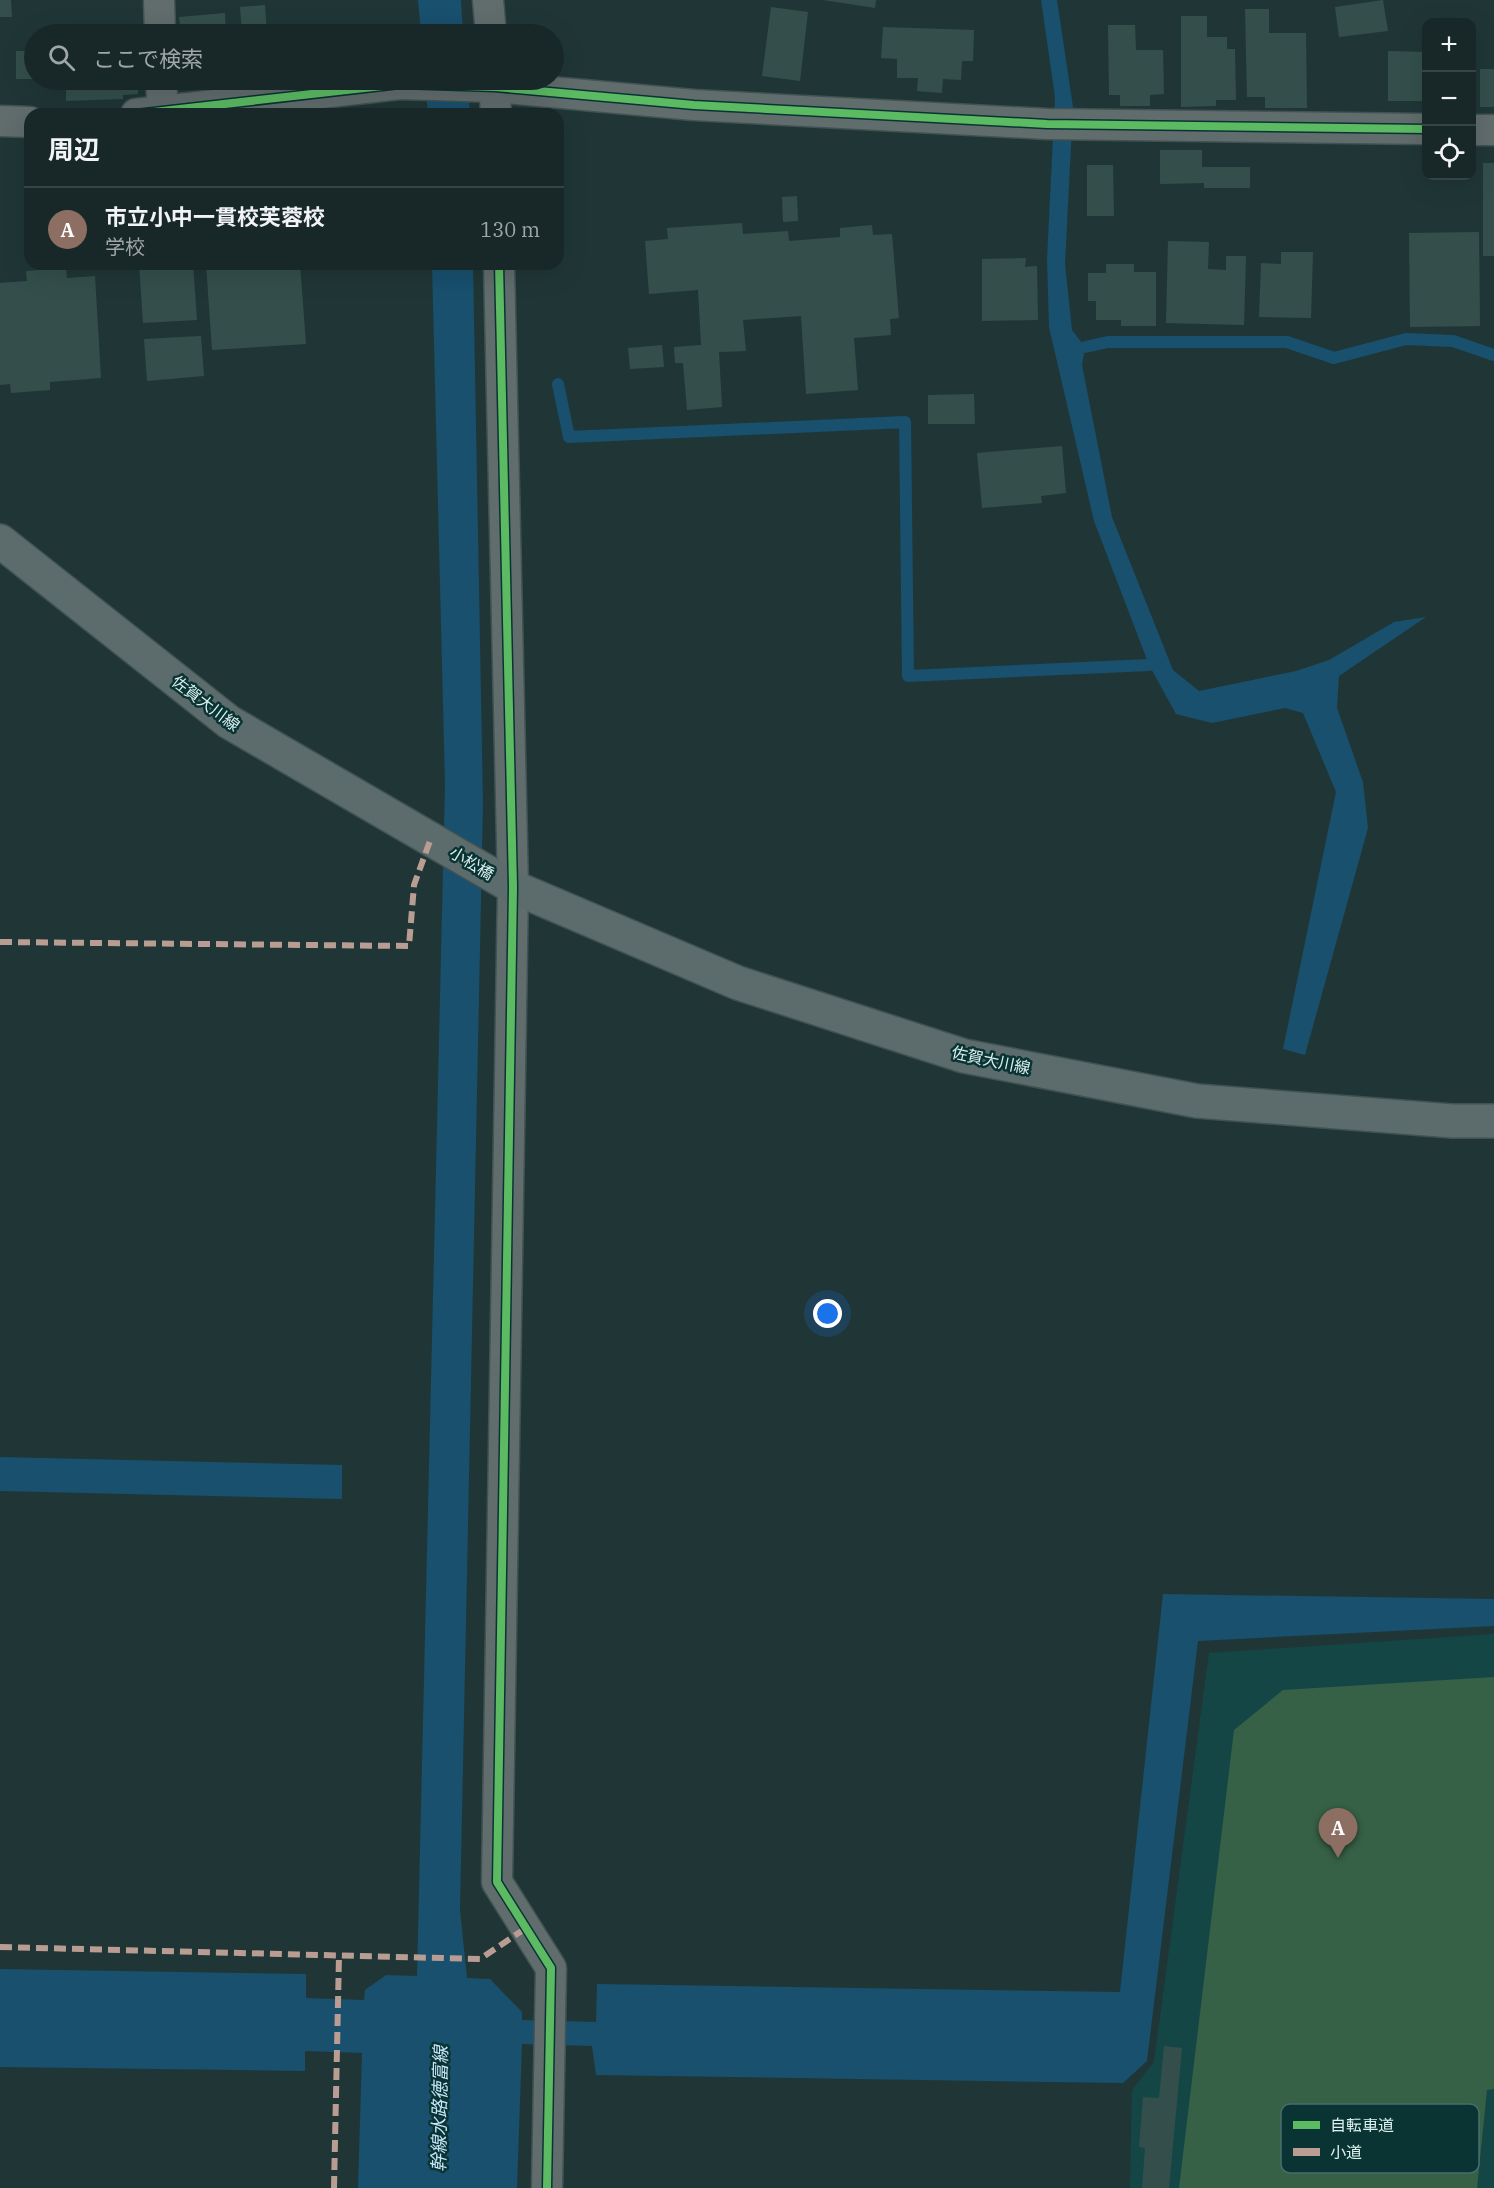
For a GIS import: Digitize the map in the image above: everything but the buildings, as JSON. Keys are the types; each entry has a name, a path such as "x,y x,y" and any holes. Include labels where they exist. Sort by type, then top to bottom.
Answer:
{"main road":[{"name":"佐賀大川線","path":"0,541 229,722 431,838"},
{"name":"小松橋","path":"431,838 513,887"},
{"name":"佐賀大川線","path":"513,887 738,983 964,1056 1197,1101 1452,1121 1494,1121"}],"street":[{"path":"159,0 160,24"},
{"path":"488,0 490,24"},
{"path":"152,108 158,90"},
{"path":"193,108 348,90"},
{"path":"457,90 495,94 1047,124 1422,129"},
{"path":"0,121 24,122"},
{"path":"1476,130 1494,130"},
{"path":"499,270 513,887 497,1882 551,1968 547,2188"}],"shaded area":[{"path":"1494,1634 1494,2188 1130,2188 1132,2090 1154,2062 1209,1653"}],"green space":[{"path":"1494,1677 1494,2089 1487,2090 1479,2168 1479,2104 1281,2104 1281,2173 1479,2173 1477,2188 1179,2188 1234,1730 1283,1690"}],"water":[{"path":"418,0 461,0 462,24 420,24"},
{"path":"1041,0 1057,0 1073,107 1065,264 1072,330 1085,347 1082,365 1112,517 1173,670 1199,691 1296,671 1329,660 1394,622 1426,617 1339,676 1337,708 1363,782 1368,828 1305,1055 1283,1049 1336,792 1303,713 1285,708 1212,723 1176,714 1149,665 1094,521 1049,327 1047,259 1055,97"},
{"path":"426,90 468,90 469,108 427,108"},
{"name":"幹線水路徳富線","path":"432,270 473,270 483,803 460,1910 467,1978 490,1979 522,2012 522,2020 596,2022 597,1984 1120,1992 1163,1594 1494,1599 1494,1626 1198,1641 1147,2061 1123,2083 596,2075 592,2046 522,2044 517,2188 358,2188 362,2053 305,2051 305,2071 0,2067 0,1969 306,1974 306,1998 364,2000 365,1990 386,1975 417,1976 445,785"},
{"path":"0,1457 342,1465 342,1499 0,1491"}],"waterway":[{"path":"1085,347 1108,342 1287,342 1334,358 1406,339 1453,341 1494,355"},
{"path":"558,384 569,437 905,422 908,676 1149,665"}],"marked path":[{"path":"0,942 409,946 414,885 431,838"},
{"path":"0,1947 480,1959 526,1928"},
{"path":"334,2188 339,1956"}],"cycle path":[{"path":"189,108 347,90"},
{"path":"528,90 694,105 1047,124 1422,129"},
{"path":"499,270 513,887 497,1882 551,1968 547,2188"}],"place":[{"name":"市立小中一貫校芙蓉校","path":"1338,1858"}]}
